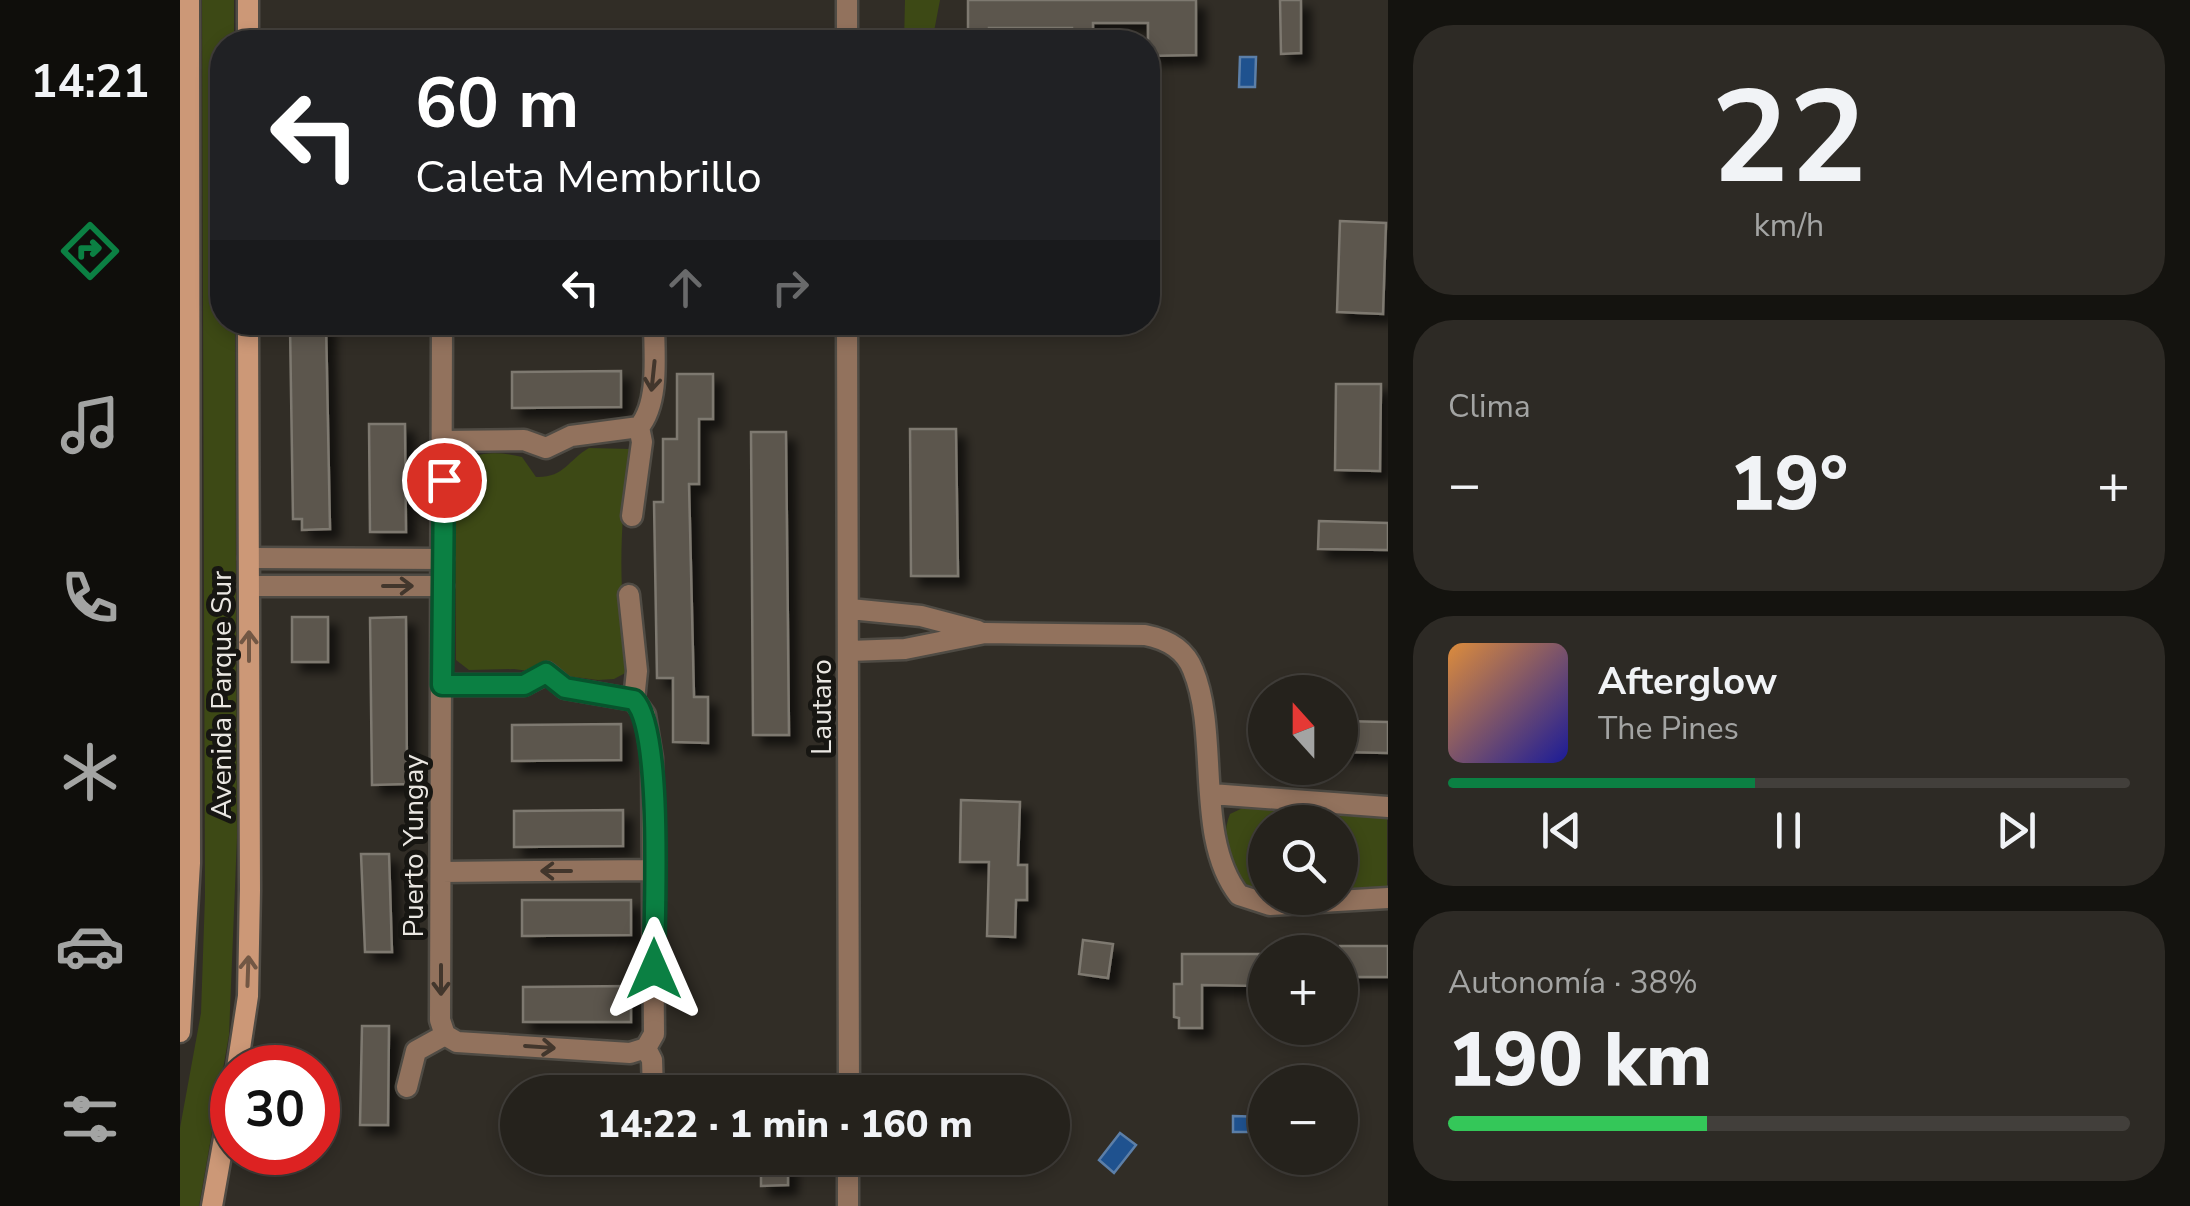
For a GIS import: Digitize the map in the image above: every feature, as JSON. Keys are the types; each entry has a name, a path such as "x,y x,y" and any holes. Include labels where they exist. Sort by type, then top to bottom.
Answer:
{"street":[{"name":"Avenida Parque Sur","path":"180,1032 190,862 185,379 189,0"},
{"path":"248,0 248,30"},
{"path":"847,0 847,30"},
{"name":"Avenida Parque Sur","path":"239,1045 248,964 248,335"},
{"name":"Puerto Yungay","path":"442,335 440,1020 445,1035"},
{"path":"632,516 642,442 639,427 647,413 652,388 654,335"},
{"name":"Lautaro","path":"847,335 848,1075"},
{"path":"444,441 524,440 546,448 571,436 639,427"},
{"path":"249,558 443,559"},
{"path":"249,586 443,586"},
{"path":"629,596 637,671 634,700 645,715 651,739 654,1034 646,1048 650,1075"},
{"path":"850,610 921,616 985,632 1146,635 1169,642 1194,670 1225,874 1248,901 1285,905 1388,898"},
{"path":"850,651 905,649 985,632"},
{"path":"442,685 524,685 546,673 565,688 634,700"},
{"path":"1211,794 1388,807"},
{"path":"442,872 654,870"},
{"path":"406,1087 416,1051 445,1035 457,1042 630,1053 646,1048"},
{"path":"212,1206 218,1175"},
{"path":"848,1175 848,1206"}],"green space":[{"path":"202,0 234,0 234,30 210,30 210,335 235,335 237,837 229,1035 227,1045 210,1045 210,1143 199,1206 180,1206 180,1128 201,1013 205,896"},
{"path":"905,0 940,0 934,30 904,30"},
{"path":"589,448 631,449 621,560 629,671 614,679 598,680 514,669 469,670 456,660 455,469 477,455 504,454 522,457 536,477 545,477 560,471"},
{"path":"1248,806 1248,885 1237,873 1227,851 1226,826 1230,814"},
{"path":"1358,815 1387,817 1387,889 1358,891"}],"water":[{"path":"1240,57 1256,57 1255,87 1239,87"},
{"path":"1233,1116 1248,1116 1248,1132 1233,1132"},
{"path":"1120,1133 1136,1145 1114,1173 1099,1160"}],"building":[{"path":"968,0 1196,0 1196,55 1160,56 1160,30 1148,30 1148,23 1093,23 1093,30 968,30"},
{"path":"1280,0 1301,0 1301,53 1281,54"},
{"path":"1340,221 1386,223 1383,314 1337,312"},
{"path":"290,335 326,335 330,529 302,530 302,519 293,519"},
{"path":"621,371 621,407 512,408 512,372"},
{"path":"677,374 713,374 713,419 699,419 699,484 689,484 694,697 708,697 708,743 673,742 673,678 657,678 654,502 663,502 663,439 677,439"},
{"path":"1336,384 1381,384 1380,471 1335,470"},
{"path":"369,424 405,424 406,532 370,532"},
{"path":"910,429 956,429 958,576 911,576"},
{"path":"751,432 786,432 789,735 753,735"},
{"path":"1319,521 1388,523 1388,550 1318,549"},
{"path":"292,617 328,617 328,662 292,662"},
{"path":"406,617 407,784 372,785 370,618"},
{"path":"1358,721 1388,722 1388,753 1358,752"},
{"path":"621,724 621,760 512,761 512,725"},
{"path":"961,800 1020,802 1018,865 1027,865 1027,900 1016,900 1015,937 987,936 989,862 960,862"},
{"path":"623,810 623,846 514,847 514,811"},
{"path":"361,854 389,854 392,952 365,952"},
{"path":"522,900 631,900 631,935 522,936"},
{"path":"1083,940 1113,944 1108,978 1079,974"},
{"path":"1358,946 1388,946 1388,977 1358,977"},
{"path":"1182,954 1248,954 1248,986 1202,985 1202,1028 1179,1028 1179,1018 1174,1017 1174,984 1182,984"},
{"path":"631,986 631,1022 523,1022 523,987"},
{"path":"362,1026 389,1026 388,1125 360,1125"},
{"path":"761,1175 788,1175 788,1185 761,1186"}],"route":[{"path":"444,480 442,685 524,685 536,682 546,673 565,688 624,696 642,707 652,758 654,969"}]}
